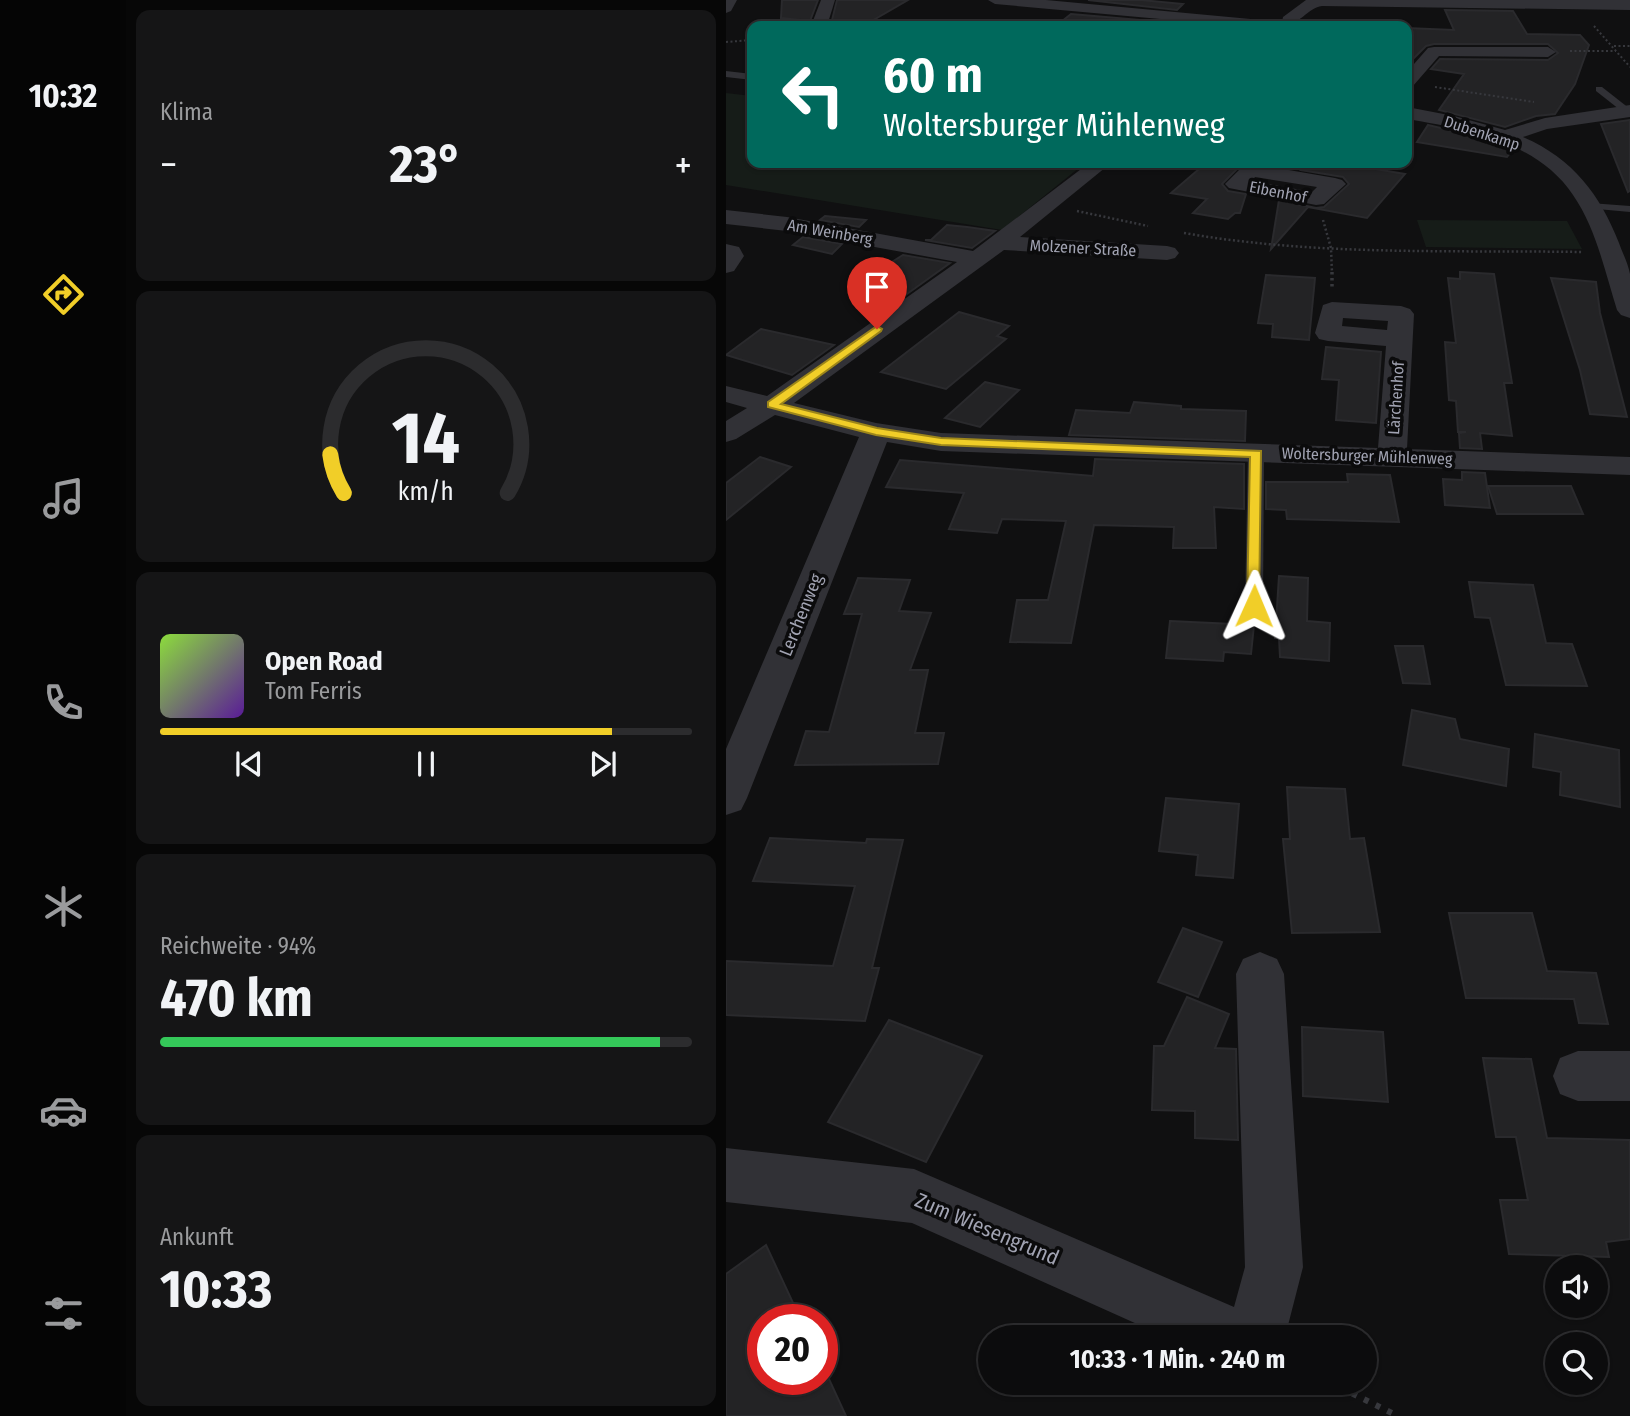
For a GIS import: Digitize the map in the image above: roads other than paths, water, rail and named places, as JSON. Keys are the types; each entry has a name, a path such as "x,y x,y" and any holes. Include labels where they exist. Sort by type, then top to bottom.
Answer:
{"street":[{"path":"726,8 730,0"},
{"path":"821,21 828,0"},
{"path":"995,0 1244,21"},
{"path":"1285,21 1312,3 1322,2 1630,5"},
{"path":"1412,77 1430,57 1465,56 1469,51 1548,52"},
{"path":"1505,136 1591,116 1629,111"},
{"name":"Dubenkamp","path":"1412,114 1470,125 1505,136 1541,154 1557,166 1583,192 1610,252 1630,310"},
{"name":"Molzener Straße","path":"726,433 772,405 999,243 1095,168"},
{"name":"Eibenhof","path":"1252,168 1236,184 1316,199"},
{"name":"Am Weinberg","path":"726,217 787,224 975,258"},
{"name":"Molzener Straße","path":"999,243 1172,242"},
{"path":"726,251 731,252 732,256 726,266"},
{"name":"Lärchenhof","path":"1332,310 1401,314 1392,457"},
{"path":"726,394 772,405"},
{"name":"Woltersburger Mühlenweg","path":"772,405 876,432 941,442 1630,466"},
{"name":"Lerchenweg","path":"726,798 876,432"},
{"path":"1257,1325 1274,1267 1260,974"},
{"path":"1578,1076 1630,1076"},
{"name":"Zum Wiesengrund","path":"726,1175 914,1196 1207,1325"}],"lane":[{"path":"726,74 747,76"},
{"path":"1599,89 1629,111"},
{"path":"1590,206 1630,209"},
{"path":"1254,606 1256,453"}]}
